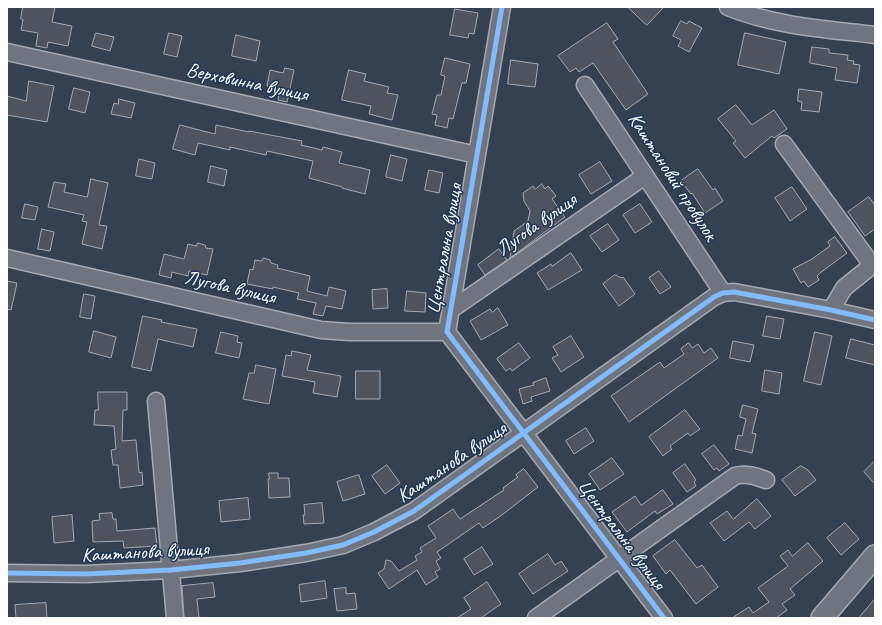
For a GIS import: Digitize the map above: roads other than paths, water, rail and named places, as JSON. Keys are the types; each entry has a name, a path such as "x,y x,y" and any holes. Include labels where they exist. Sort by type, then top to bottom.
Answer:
{"main road":[{"path":"822,618 875,556"}],"street":[{"name":"Центральна вулиця","path":"502,7 447,332 664,618"},
{"path":"728,7 773,21 828,30 875,35"},
{"name":"Верховинна вулиця","path":"7,52 477,154"},
{"name":"Каштановий провулок","path":"586,84 645,176 723,292"},
{"path":"784,144 874,264 844,288 831,310"},
{"name":"Лугова вулиця","path":"452,309 645,176"},
{"name":"Лугова вулиця","path":"7,258 321,330 350,332 447,332"},
{"path":"723,292 734,292 831,310 875,320"},
{"name":"Каштанова вулиця","path":"7,573 86,574 171,570 240,563 299,554 343,545 374,532 414,511 723,292"},
{"path":"156,401 175,618"},
{"path":"536,618 735,476 742,474 751,475 766,480"}]}
